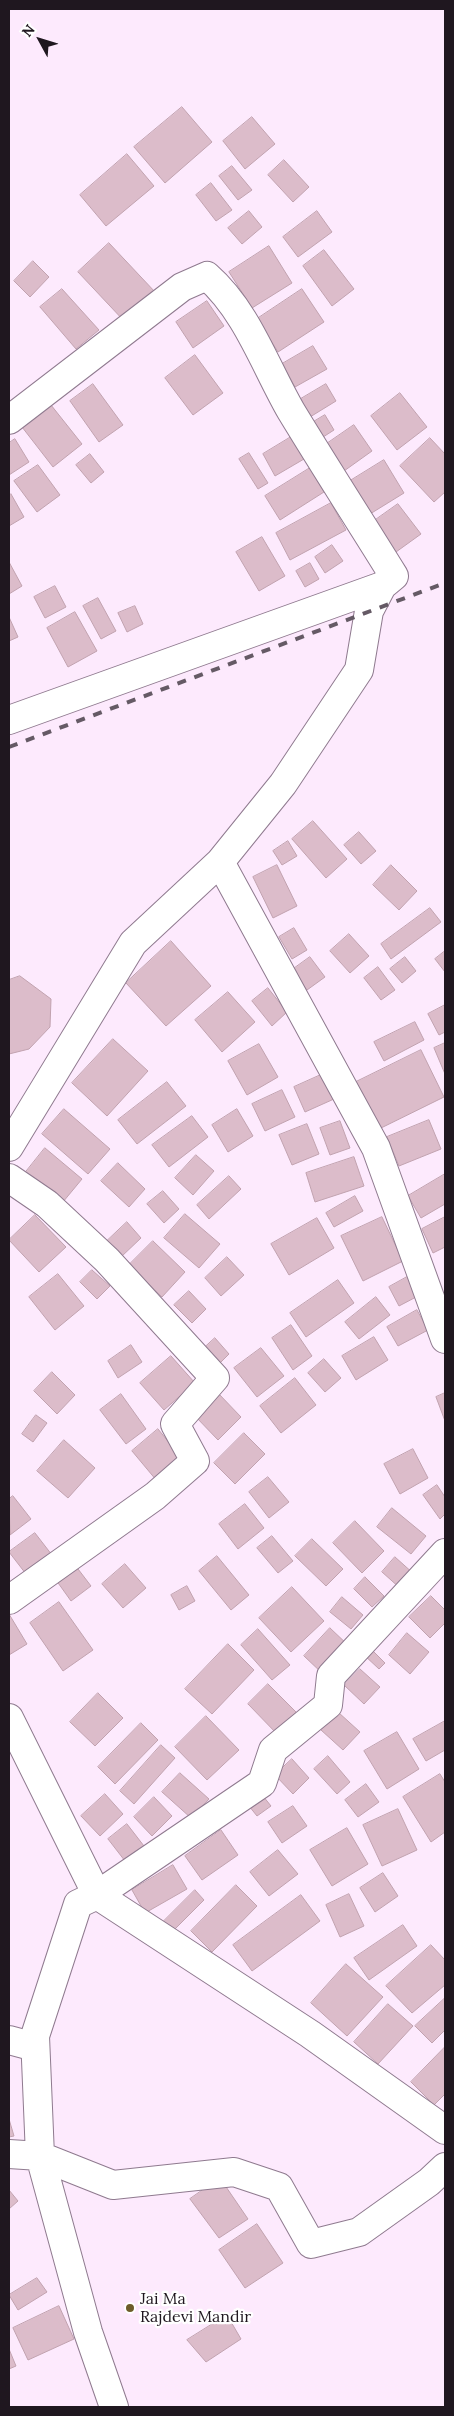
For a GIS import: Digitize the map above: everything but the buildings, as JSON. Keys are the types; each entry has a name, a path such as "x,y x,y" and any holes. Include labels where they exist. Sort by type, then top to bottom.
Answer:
{"street":[{"path":"9,420 182,287 206,276 221,288 242,319 291,410 394,576 382,586 9,720"},
{"path":"9,1147 133,943 220,862 284,784 358,670 368,611 382,586"},
{"path":"220,862 376,1148 445,1339"},
{"path":"9,1178 47,1204 107,1260 215,1378 175,1424 195,1461 155,1496 9,1600"},
{"path":"114,2407 88,2332 40,2156 35,2036 78,1904 97,1895 262,1783 274,1750 328,1705 331,1676 445,1553"},
{"path":"9,1718 97,1895 310,2034 445,2130"},
{"path":"9,2040 35,2047"},
{"path":"9,2154 40,2156 112,2185 234,2172 279,2187 312,2244 359,2232 429,2182 445,2167"}],"railway":[{"path":"9,747 445,583"}],"place":[{"name":"Jai Ma Rajdevi Mandir","path":"130,2308"}]}
